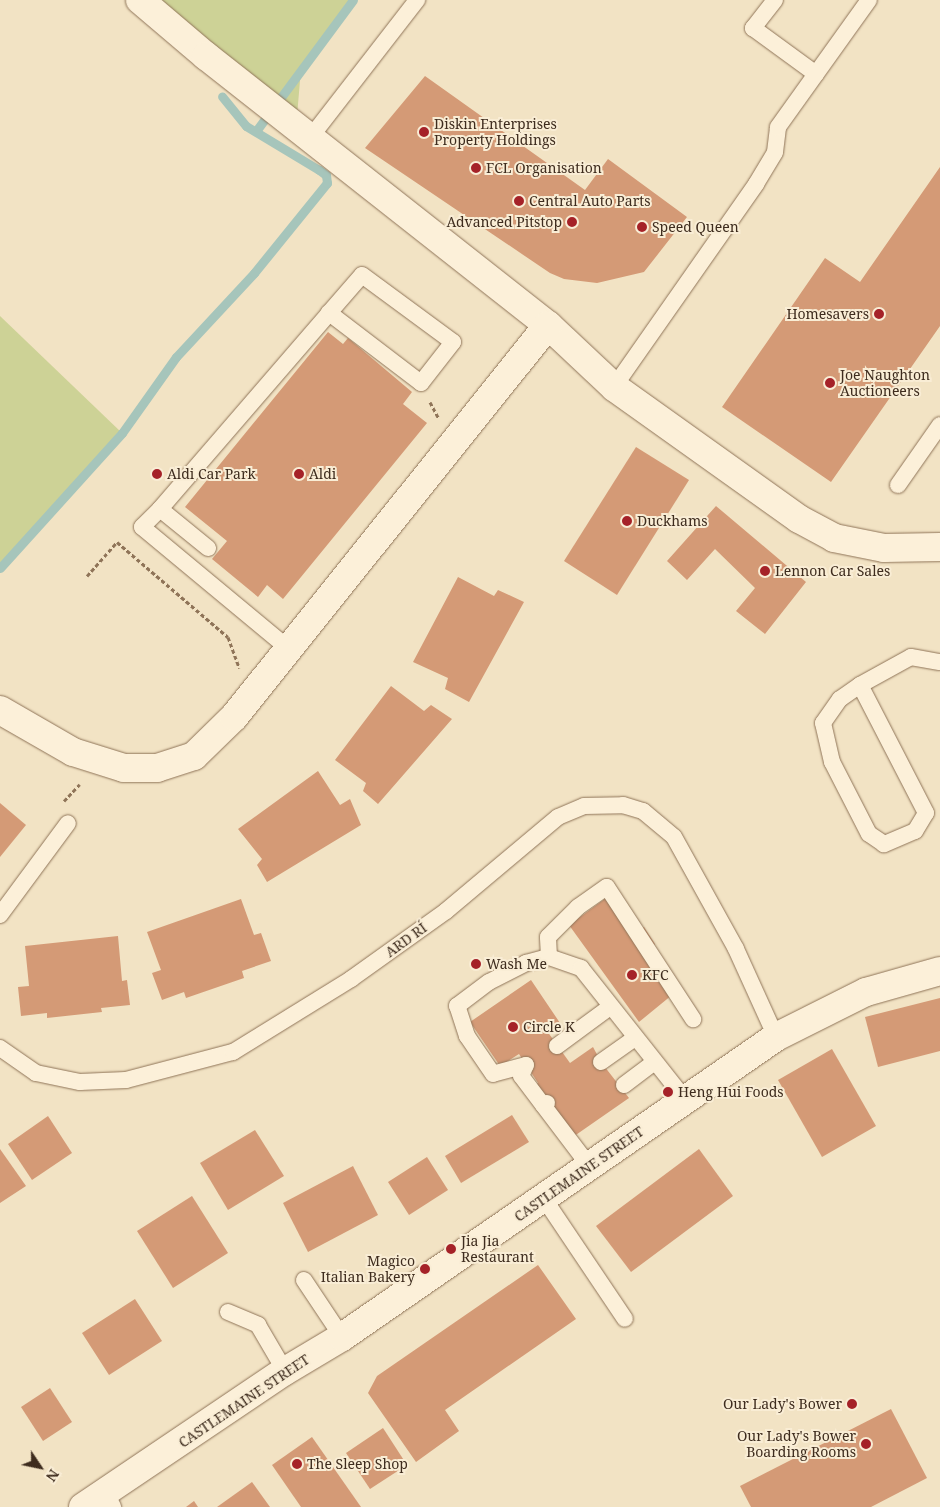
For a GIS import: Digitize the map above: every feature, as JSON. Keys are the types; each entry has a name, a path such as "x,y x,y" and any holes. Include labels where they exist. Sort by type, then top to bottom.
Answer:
{"street":[{"path":"140,0 287,121 548,325 614,387 799,519 834,538 884,548 940,547"},
{"path":"0,710 73,752 124,768 157,768 194,756 234,717 548,325"},
{"name":"CASTLEMAINE STREET","path":"83,1507 109,1499 285,1371 342,1338 545,1200 685,1099 776,1037 866,992 940,971"}],"lane":[{"path":"310,138 417,0"},
{"path":"775,0 754,28 816,74"},
{"path":"614,387 756,184 775,152 778,128 869,0"},
{"path":"289,649 142,527 160,509 329,313 362,275 453,342 421,384 329,313"},
{"path":"898,485 940,425"},
{"path":"160,509 208,548"},
{"path":"860,685 926,813 915,830 884,844 869,834 832,762 823,723 840,699 860,685 911,657 940,662"},
{"name":"ARD RÍ","path":"0,1048 36,1074 80,1082 126,1080 233,1052 351,979 446,911 558,817 584,806 623,806 643,811 664,826 674,837 736,949 776,1037"},
{"path":"0,915 68,823"},
{"path":"548,957 548,937 578,907 607,887 693,1019"},
{"path":"590,1167 545,1104 521,1076 526,1065 493,1074 467,1036 457,1006 489,982 526,963 548,957 581,968 610,1007 685,1099"},
{"path":"557,1046 610,1007"},
{"path":"600,1062 635,1038"},
{"path":"624,1086 654,1062"},
{"path":"545,1200 625,1319"},
{"path":"304,1280 342,1338"},
{"path":"228,1312 258,1325 285,1371"}],"path":[{"path":"421,384 454,440"},
{"path":"87,576 117,542 228,637 240,675"}],"green space":[{"path":"154,0 353,0 301,69 297,116"},
{"path":"0,316 122,433 0,571"}],"building":[{"path":"425,76 585,190 608,159 687,217 644,272 597,283 564,279 550,273 365,148"},
{"path":"940,167 940,326 831,482 722,407 825,258 860,282"},
{"name":"Aldi","path":"328,332 343,344 348,338 412,392 403,404 427,423 283,599 267,585 258,597 212,559 227,541 185,507"},
{"name":"Duckhams","path":"636,447 689,480 617,595 564,561"},
{"name":"Lennon Car Sales","path":"716,506 806,582 765,634 736,611 755,588 715,549 687,580 667,561"},
{"path":"458,577 494,596 498,590 524,602 469,702 445,689 448,678 413,662"},
{"path":"391,686 424,711 431,705 452,719 378,804 363,791 366,783 335,760"},
{"path":"318,771 340,805 350,799 361,825 267,882 257,865 262,859 238,829"},
{"path":"0,803 26,825 0,857"},
{"name":"KFC","path":"606,898 631,936 644,927 655,944 645,955 672,995 639,1022 569,925"},
{"path":"241,899 254,935 261,933 271,961 242,971 244,978 186,998 184,992 162,1000 152,973 161,970 147,932"},
{"path":"118,936 122,981 127,980 130,1005 101,1008 102,1012 47,1018 47,1013 21,1016 18,987 29,986 25,946"},
{"path":"531,980 560,1023 547,1031 570,1063 593,1047 601,1062 629,1098 570,1139 533,1086 538,1083 519,1054 500,1066 470,1022"},
{"path":"940,998 940,1051 878,1067 865,1017"},
{"path":"832,1049 876,1126 822,1157 778,1080"},
{"path":"512,1115 529,1142 461,1183 445,1156"},
{"path":"48,1116 72,1153 32,1180 8,1144"},
{"path":"255,1130 284,1176 228,1210 200,1163"},
{"path":"0,1149 26,1186 0,1203"},
{"path":"699,1149 733,1196 631,1272 596,1226"},
{"path":"427,1157 448,1190 409,1215 388,1182"},
{"path":"353,1166 378,1215 308,1252 283,1203"},
{"path":"192,1196 228,1253 173,1288 137,1231"},
{"path":"538,1265 576,1319 445,1410 459,1431 416,1462 368,1393 377,1376"},
{"path":"135,1299 162,1341 109,1375 82,1333"},
{"path":"50,1388 72,1422 43,1441 21,1407"},
{"name":"Our Lady's Bower Boarding Rooms","path":"891,1409 927,1478 871,1507 751,1507 740,1486"},
{"path":"383,1428 407,1465 370,1489 346,1453"},
{"path":"312,1437 361,1507 301,1507 272,1465"},
{"path":"252,1482 270,1507 217,1507"},
{"path":"194,1501 198,1507 186,1507"}],"waterway":[{"path":"256,131 353,0"},
{"path":"0,568 122,433 176,357 254,273 327,183 326,175 319,170 246,126 222,96"}],"place":[{"name":"Diskin Enterprises Property Holdings","path":"424,132"},
{"name":"FCL Organisation","path":"476,168"},
{"name":"Central Auto Parts","path":"519,201"},
{"name":"Advanced Pitstop","path":"572,222"},
{"name":"Speed Queen","path":"642,227"},
{"name":"Homesavers","path":"879,314"},
{"name":"Joe Naughton Auctioneers","path":"830,383"},
{"name":"Aldi Car Park","path":"157,474"},
{"name":"Aldi","path":"299,474"},
{"name":"Duckhams","path":"627,521"},
{"name":"Lennon Car Sales","path":"765,571"},
{"name":"Wash Me","path":"476,964"},
{"name":"KFC","path":"632,975"},
{"name":"Circle K","path":"513,1027"},
{"name":"Heng Hui Foods","path":"668,1092"},
{"name":"Jia Jia Restaurant","path":"451,1249"},
{"name":"Magico Italian Bakery","path":"425,1269"},
{"name":"Our Lady's Bower","path":"852,1404"},
{"name":"Our Lady's Bower Boarding Rooms","path":"866,1444"},
{"name":"The Sleep Shop","path":"297,1464"}]}
